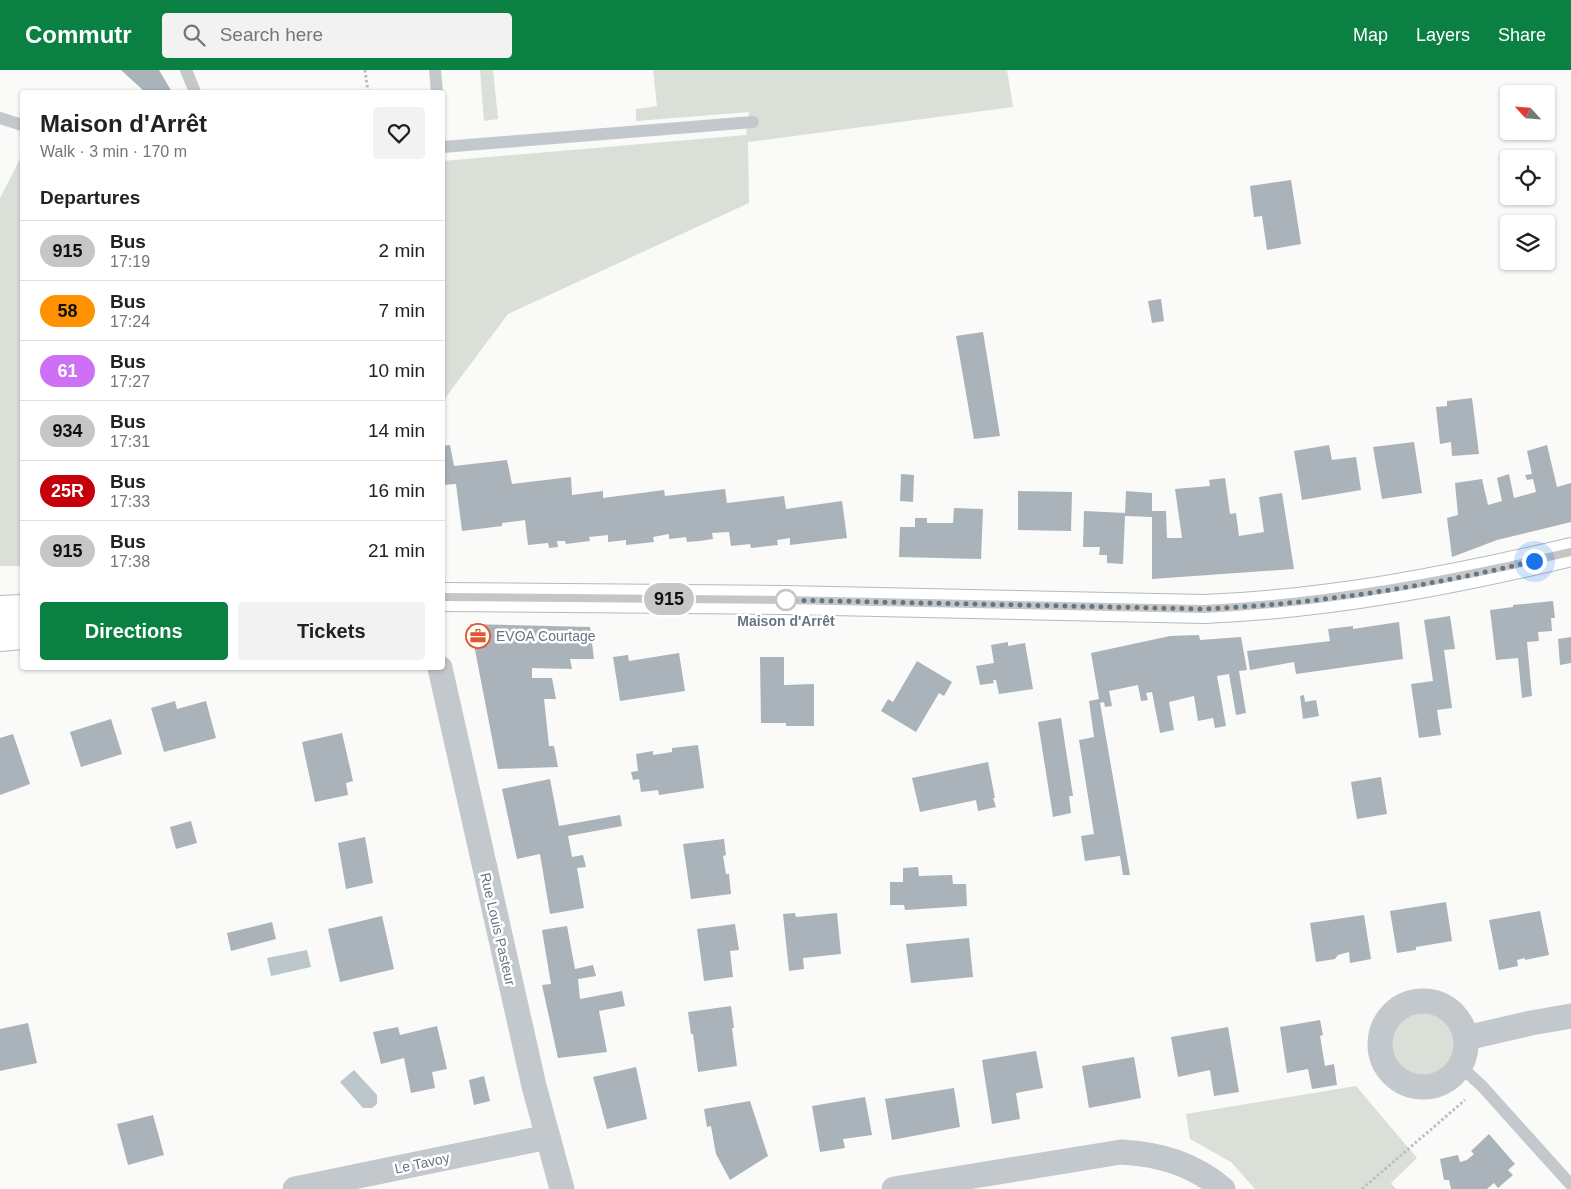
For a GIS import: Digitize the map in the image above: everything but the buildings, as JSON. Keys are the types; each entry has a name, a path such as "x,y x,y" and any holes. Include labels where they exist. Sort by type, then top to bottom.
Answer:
{"main road":[{"path":"445,597 785,600 1204,609 1249,607 1332,598 1497,570 1571,552"},
{"path":"0,610 20,609"},
{"path":"0,637 20,635"}],"street":[{"name":"Rue Louis Pasteur","path":"440,670 532,1076 562,1189"},
{"path":"1425,1001 1444,1006 1459,1019 1466,1038 1466,1052 1460,1066 1454,1074 1437,1085 1417,1087 1399,1080 1386,1065 1380,1046 1384,1026 1396,1010 1415,1002 1425,1001"},
{"path":"1466,1038 1571,1016"},
{"name":"Le Tavoy","path":"295,1189 548,1137"},
{"path":"894,1189 1121,1152 1159,1156 1178,1162 1198,1170 1223,1189"}],"lane":[{"path":"186,70 194,90"},
{"path":"435,70 437,90"},
{"path":"0,118 20,125"},
{"path":"445,146 753,122"},
{"path":"1460,1066 1482,1086 1571,1185"}],"path":[{"path":"365,70 368,90"},
{"path":"1362,1189 1482,1086"}],"shaded area":[{"path":"480,70 493,70 498,119 484,121"},
{"path":"653,70 1007,70 1013,107 748,142 749,203 508,314 445,398 445,161 746,135 749,112 636,121 636,109 657,106"},
{"path":"20,159 20,566 0,566 0,198"},
{"path":"307,950 311,967 271,976 267,958"},
{"path":"1416,1010 1430,1010 1442,1015 1452,1025 1457,1037 1457,1051 1452,1063 1442,1073 1430,1078 1416,1078 1404,1073 1394,1063 1389,1051 1389,1037 1394,1025 1404,1015"},
{"path":"354,1070 377,1095 377,1104 372,1108 363,1108 340,1082"},
{"path":"1356,1086 1417,1158 1391,1183 1396,1189 1255,1189 1231,1162 1190,1139 1186,1114"}],"bus line":[{"name":"915","path":"445,597 785,600 1204,609 1241,608 1332,598 1396,588 1497,570 1571,552"}],"place":[{"name":"Maison d'Arrêt","path":"786,600"},
{"name":"EVOA Courtage","path":"478,636"}],"route":[{"path":"786,600 1204,609 1241,608 1332,598 1396,588 1497,570 1534,561"}]}
